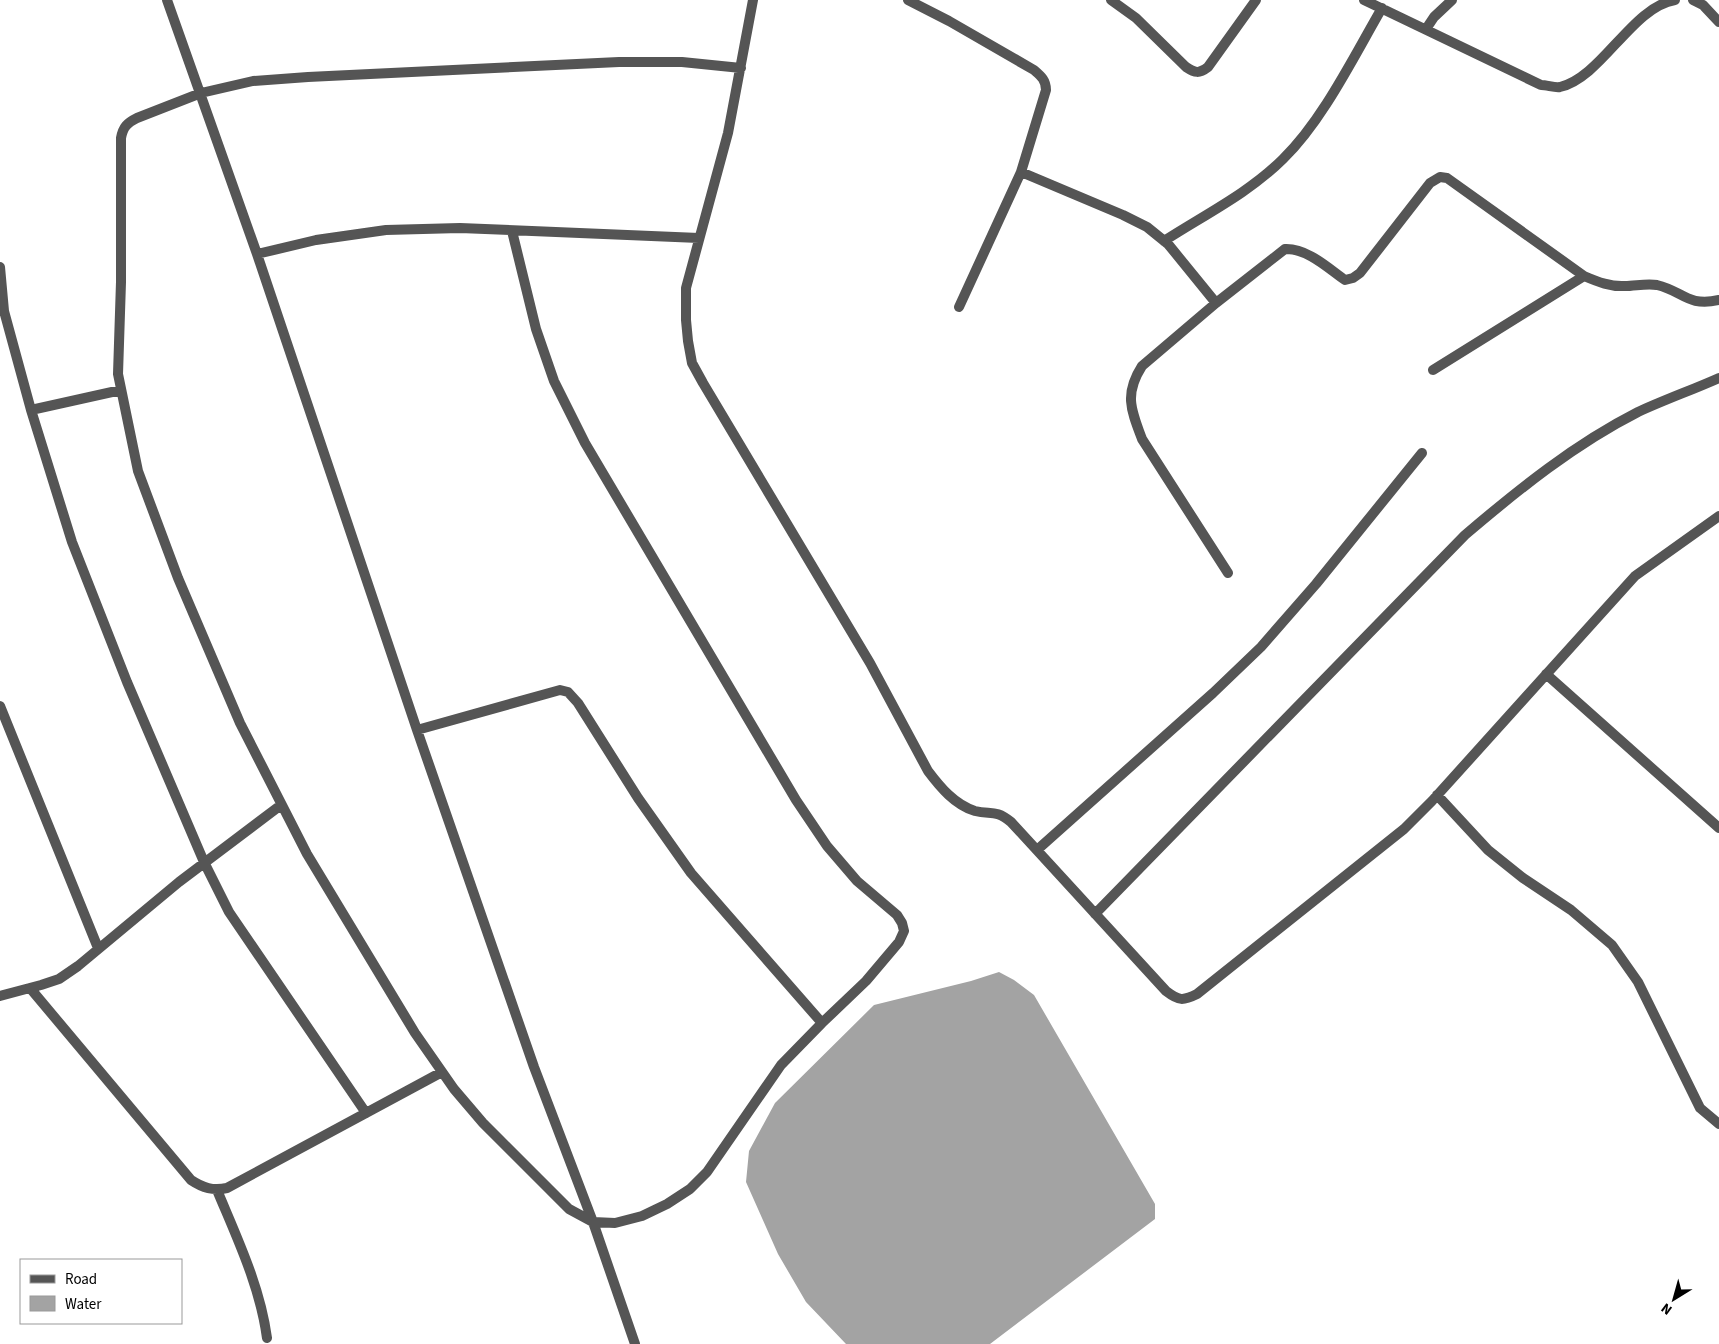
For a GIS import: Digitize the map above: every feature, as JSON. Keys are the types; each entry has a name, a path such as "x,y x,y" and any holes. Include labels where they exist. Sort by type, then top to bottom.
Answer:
{"street":[{"path":"168,0 257,254 417,730 534,1067 594,1222 635,1344"},
{"path":"753,0 728,133 686,288 686,320 692,362 870,663 928,771 939,786 967,808 978,812 1002,814 1038,850 1166,991 1176,998 1187,999 1197,994 1404,829 1635,576 1719,516"},
{"path":"908,0 949,21 1034,70 1046,84 1046,90 1022,172 959,307"},
{"path":"1112,0 1136,18 1186,67 1194,72 1201,72 1208,67 1256,0"},
{"path":"1364,0 1541,84 1559,87 1573,82 1588,71 1652,4 1675,0"},
{"path":"1434,17 1439,0"},
{"path":"1426,29 1434,17 1452,0"},
{"path":"1692,0 1703,5 1719,22"},
{"path":"1164,241 1251,186 1284,158 1310,128 1382,8"},
{"path":"512,230 536,329 554,382 585,443 796,800 827,846 851,874 896,915 902,923 904,931 900,942 866,981 781,1065 707,1172 690,1189 667,1204 642,1216 615,1223 594,1222 569,1210 482,1123 454,1089 415,1033 307,854 240,724 178,578 138,471 121,390 118,374 121,282 121,138 123,128 127,123 137,118 201,93 253,81 308,76 620,62 682,62 741,68"},
{"path":"1022,172 1147,227 1164,241 1184,263 1216,303"},
{"path":"1228,573 1142,439 1134,417 1130,396 1134,379 1142,366 1216,303 1285,249 1294,248 1305,253 1345,280 1353,278 1360,273 1430,183 1440,177 1447,178 1584,276 1602,284 1623,287 1654,284 1696,302 1719,300"},
{"path":"257,254 316,240 386,230 460,228 699,238"},
{"path":"0,267 2,311 72,542 127,682 204,862 229,912 366,1113"},
{"path":"1432,370 1584,276"},
{"path":"1096,914 1465,535 1511,496 1571,452 1638,413 1719,378"},
{"path":"31,410 121,390"},
{"path":"1038,850 1206,699 1261,646 1316,584 1422,453"},
{"path":"1546,674 1719,828"},
{"path":"417,730 560,690 568,692 578,703 638,798 691,873 822,1023"},
{"path":"0,706 98,948"},
{"path":"1437,795 1488,850 1523,878 1571,910 1612,945 1638,982 1700,1108 1719,1124"},
{"path":"0,996 59,978 78,966 204,862 281,805"},
{"path":"30,988 191,1180 202,1188 217,1190 228,1188 442,1072"},
{"path":"217,1190 256,1287 264,1315 267,1338"}],"water":[{"path":"999,972 1014,980 1034,995 1155,1204 1155,1219 990,1344 846,1344 806,1302 778,1254 746,1182 749,1151 775,1103 874,1005 971,981"}]}
